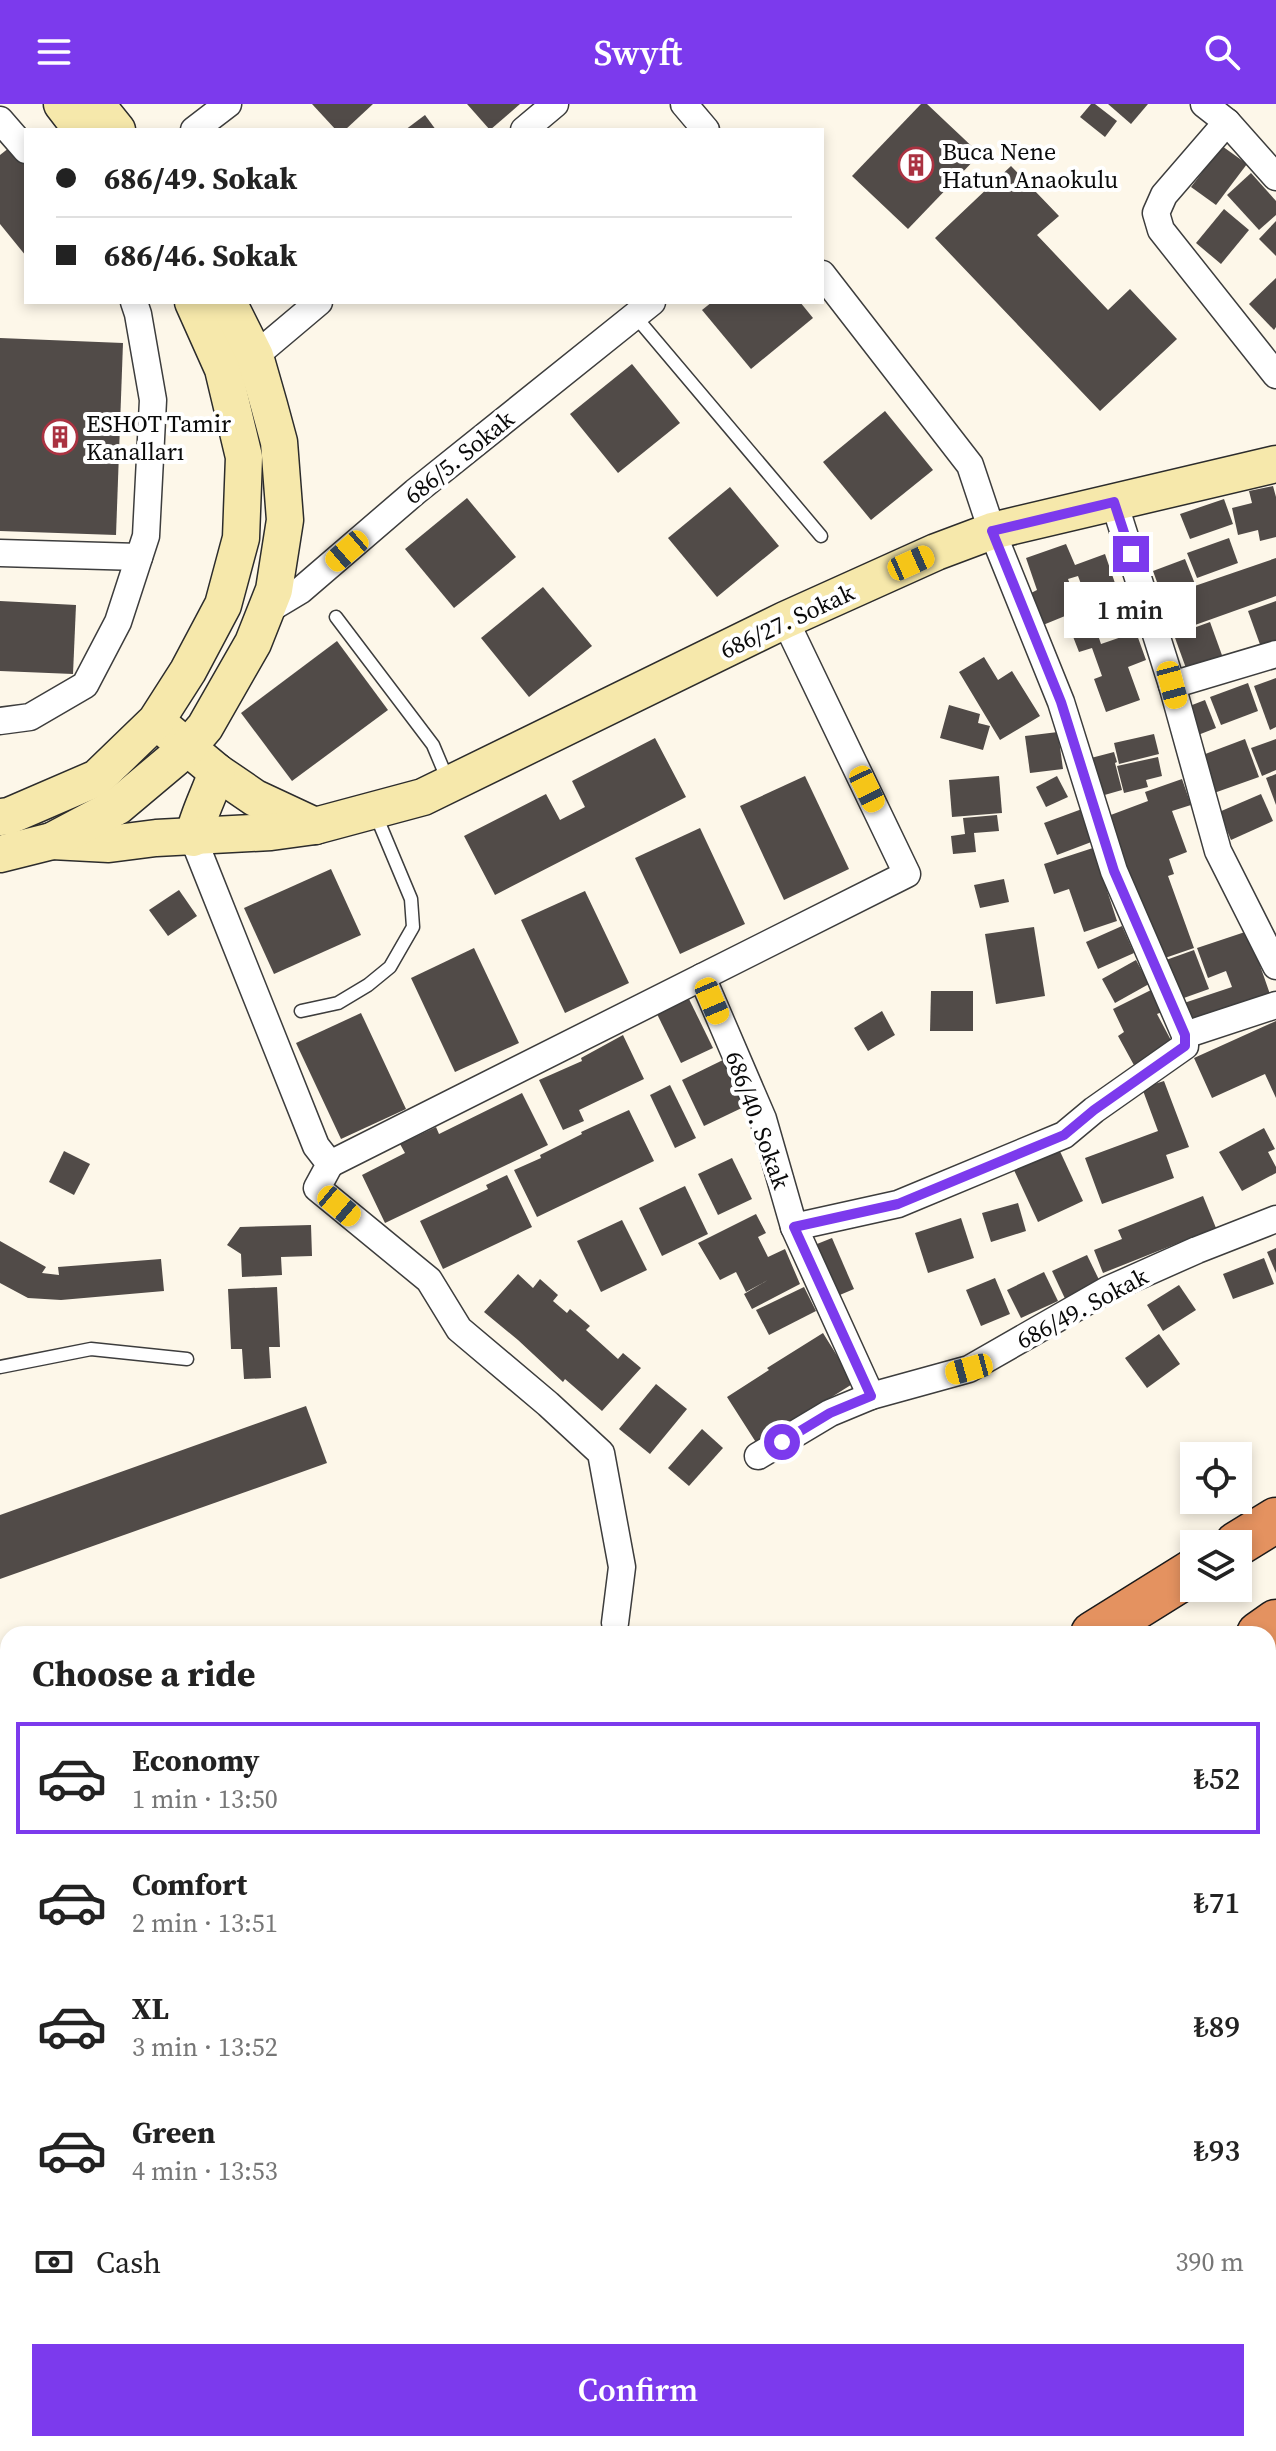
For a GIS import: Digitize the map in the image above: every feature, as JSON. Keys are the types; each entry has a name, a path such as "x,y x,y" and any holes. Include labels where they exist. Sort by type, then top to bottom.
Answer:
{"highway":[{"path":"1252,1535 1276,1520"},
{"path":"1106,1626 1180,1580"}],"street":[{"path":"62,104 80,128"},
{"path":"96,104 115,128"},
{"path":"197,128 228,104"},
{"path":"526,128 555,104"},
{"path":"684,104 704,128"},
{"path":"1204,104 1227,122 1276,177"},
{"path":"0,120 24,148"},
{"path":"1227,122 1164,195 1156,213 1161,230 1276,375"},
{"path":"794,1227 898,1204 1064,1135 1185,1046 1185,1035 1114,871 1061,702 992,531 970,465 824,277"},
{"path":"0,721 30,717 85,685 118,622 146,536 153,400 135,304"},
{"path":"0,817 108,792 188,671 223,605 241,538 244,457 223,369 194,304"},
{"path":"0,854 52,841 108,792 187,748 205,727 253,643 274,590 285,520 279,442 255,356 229,304"},
{"path":"255,356 317,304"},
{"name":"686/5. Sokak","path":"266,611 301,590 415,492 644,309"},
{"name":"686/27. Sokak","path":"52,841 109,844 156,838 271,832 315,826 423,797 785,620 936,552 992,531 1276,464"},
{"path":"1114,502 1172,685 1218,851 1276,966"},
{"path":"0,553 139,557"},
{"path":"615,1623 622,1567 601,1453 459,1329 429,1280 317,1188 330,1164 907,874 785,620"},
{"path":"1172,685 1276,654"},
{"path":"156,721 217,772 255,798 315,826"},
{"path":"217,772 199,814 193,838 316,1146 330,1164"},
{"path":"108,792 135,826 156,838"},
{"name":"686/40. Sokak","path":"702,977 763,1119 794,1227 871,1396"},
{"path":"1185,1035 1276,1005"},
{"name":"686/49. Sokak","path":"758,1456 830,1413 871,1396 969,1369 1107,1290 1276,1219"}],"lane":[{"path":"644,309 821,536"},
{"path":"336,617 433,745 449,784"},
{"path":"301,1011 338,1003 368,985 390,967 413,927 411,899 374,810"},
{"path":"0,1367 91,1349 187,1359"}],"building":[{"path":"312,104 373,104 347,128 334,128"},
{"path":"467,104 520,104 492,128 488,128"},
{"name":"Buca Nene Hatun Anaokulu","path":"921,104 927,104 980,154 908,229 852,176"},
{"path":"1091,104 1117,121 1105,137 1080,117"},
{"path":"1108,104 1148,104 1131,124"},
{"path":"425,115 435,128 408,128"},
{"path":"14,144 24,156 24,254 0,224 0,155"},
{"path":"1222,146 1247,164 1216,205 1191,187"},
{"path":"1011,166 1059,216 1037,235 1108,310 1130,289 1177,339 1100,411 935,238"},
{"path":"1251,173 1276,201 1276,215 1259,230 1227,195"},
{"path":"1224,209 1249,230 1221,264 1196,243"},
{"path":"1276,221 1276,256 1259,239"},
{"path":"1276,278 1276,327 1274,330 1249,304"},
{"path":"710,304 802,304 813,318 751,369 702,310"},
{"name":"ESHOT Tamir Kanalları","path":"0,338 123,343 116,535 0,531"},
{"path":"632,364 680,423 618,473 570,414"},
{"path":"885,411 933,470 871,520 823,462"},
{"path":"1273,486 1276,537 1260,541 1258,530 1238,535 1232,508 1252,503 1249,491"},
{"path":"730,487 779,546 717,597 668,538"},
{"path":"467,498 516,557 454,608 405,549"},
{"path":"1224,499 1233,524 1190,539 1180,514"},
{"path":"1229,538 1238,563 1197,578 1187,553"},
{"path":"1066,544 1075,565 1105,554 1117,589 1087,600 1078,576 1068,579 1080,611 1089,608 1086,602 1118,590 1128,617 1096,629 1101,644 1136,632 1146,660 1128,667 1140,700 1106,712 1094,679 1102,676 1092,648 1079,652 1065,616 1043,625 1031,593 1037,590 1026,558"},
{"path":"1276,558 1276,596 1195,625 1183,590"},
{"path":"1185,559 1195,584 1162,596 1153,571"},
{"path":"543,587 592,646 529,697 481,638"},
{"path":"0,601 76,605 73,674 0,671"},
{"path":"1276,601 1276,645 1262,650 1248,611"},
{"path":"1210,622 1223,658 1187,671 1174,635"},
{"path":"337,641 388,710 292,781 241,713"},
{"path":"984,657 998,680 1012,671 1040,716 1000,740 959,672"},
{"path":"1276,678 1276,727 1270,730 1254,686"},
{"path":"1248,683 1258,711 1221,725 1210,697"},
{"path":"1205,700 1216,728 1198,735 1187,707"},
{"path":"949,705 980,714 978,723 990,726 983,750 940,738"},
{"path":"1058,732 1063,769 1030,773 1025,736"},
{"path":"1154,734 1159,754 1119,764 1114,743"},
{"path":"655,738 686,797 495,895 464,836 546,794 560,820 585,807 572,781"},
{"path":"1245,739 1259,777 1214,793 1200,756"},
{"path":"1276,739 1276,770 1262,776 1251,748"},
{"path":"1114,752 1122,790 1101,796 1091,758"},
{"path":"1158,757 1162,776 1146,780 1148,787 1124,793 1117,766"},
{"path":"1276,774 1276,805 1266,778"},
{"path":"805,776 849,869 784,900 740,806"},
{"path":"999,776 1002,813 952,817 949,780"},
{"path":"1057,776 1068,797 1046,807 1036,787"},
{"path":"1182,779 1191,805 1172,811 1187,852 1169,859 1174,874 1168,876 1194,948 1162,959 1108,816 1148,801 1145,792"},
{"path":"1261,794 1273,821 1231,840 1219,812"},
{"path":"1082,809 1094,841 1057,855 1044,823"},
{"path":"997,815 999,831 974,833 976,852 953,854 951,836 965,834 963,818"},
{"path":"700,828 745,924 680,954 635,858"},
{"path":"1099,846 1109,876 1103,878 1117,921 1084,932 1069,889 1054,894 1044,864"},
{"path":"331,869 361,935 274,974 244,908"},
{"path":"1004,879 1009,902 980,908 974,885"},
{"path":"179,890 197,916 168,936 149,910"},
{"path":"585,891 629,983 565,1013 521,920"},
{"path":"1122,926 1134,953 1098,969 1086,942"},
{"path":"1034,927 1045,996 996,1004 985,934"},
{"path":"1248,931 1271,997 1185,1026 1178,1005 1232,987 1226,971 1208,978 1197,948"},
{"path":"474,948 519,1043 455,1072 411,978"},
{"path":"1194,950 1209,989 1181,999 1166,960"},
{"path":"1136,960 1149,984 1115,1003 1102,979"},
{"path":"1151,990 1162,1012 1157,1014 1174,1046 1135,1067 1118,1036 1124,1032 1113,1009"},
{"path":"931,991 973,991 973,1031 930,1031"},
{"path":"689,999 713,1048 681,1063 657,1014"},
{"path":"882,1011 895,1035 868,1051 854,1028"},
{"path":"361,1013 406,1109 341,1139 296,1043"},
{"path":"1276,1021 1276,1098 1265,1074 1212,1098 1194,1058"},
{"path":"623,1035 644,1079 579,1110 584,1121 563,1130 539,1080 582,1061 581,1058"},
{"path":"725,1059 748,1105 704,1126 682,1080"},
{"path":"1164,1081 1189,1147 1166,1155 1174,1178 1102,1204 1085,1158 1158,1131 1142,1088"},
{"path":"670,1085 696,1138 675,1148 650,1095"},
{"path":"522,1093 548,1145 385,1223 362,1175 405,1153 400,1144 436,1127 439,1134"},
{"path":"629,1110 654,1161 537,1217 514,1170 541,1158 540,1155 581,1132"},
{"path":"1264,1128 1275,1149 1268,1152 1276,1173 1242,1191 1219,1152"},
{"path":"1058,1147 1083,1201 1038,1222 1013,1168"},
{"path":"64,1151 90,1164 74,1195 49,1182"},
{"path":"732,1158 752,1199 718,1215 698,1174"},
{"path":"507,1175 532,1227 443,1269 420,1221 488,1189 486,1185"},
{"path":"685,1186 708,1234 662,1256 639,1208"},
{"path":"1203,1196 1216,1228 1103,1273 1094,1250 1122,1239 1118,1230"},
{"path":"1018,1203 1026,1231 991,1242 982,1213"},
{"path":"756,1214 766,1233 758,1237 768,1257 785,1249 800,1284 752,1309 744,1294 768,1280 746,1292 736,1272 720,1280 698,1243"},
{"path":"961,1218 974,1258 928,1273 915,1233"},
{"path":"622,1220 647,1270 601,1292 577,1241"},
{"path":"311,1225 312,1256 281,1257 282,1275 242,1277 241,1254 227,1245 240,1227"},
{"path":"832,1238 854,1289 835,1297 812,1246"},
{"path":"0,1241 46,1267 42,1273 59,1275 58,1267 161,1259 164,1291 61,1300 28,1298 0,1283"},
{"path":"1276,1248 1276,1273 1267,1252"},
{"path":"1087,1255 1103,1288 1068,1305 1052,1271"},
{"path":"1264,1258 1274,1284 1233,1299 1223,1274"},
{"path":"1044,1272 1058,1301 1021,1318 1007,1290"},
{"path":"518,1274 533,1288 540,1279 558,1295 553,1301 567,1313 570,1309 590,1326 586,1330 618,1359 623,1353 641,1368 602,1411 565,1379 563,1382 484,1312"},
{"path":"995,1278 1010,1314 981,1326 966,1290"},
{"path":"1179,1285 1196,1310 1163,1331 1147,1305"},
{"path":"277,1287 280,1347 269,1347 271,1378 244,1379 242,1349 231,1349 228,1289"},
{"path":"804,1287 816,1311 769,1335 756,1310"},
{"path":"823,1333 854,1383 757,1444 727,1397"},
{"path":"1159,1334 1180,1364 1147,1388 1125,1358"},
{"path":"656,1384 687,1409 650,1454 619,1429"},
{"path":"306,1406 327,1463 0,1579 0,1515"},
{"path":"702,1429 723,1448 689,1486 668,1468"}],"place":[{"name":"Buca Nene Hatun Anaokulu","path":"916,165"},
{"name":"ESHOT Tamir Kanalları","path":"60,437"}],"route":[{"path":"782,1442 830,1413 871,1396 794,1227 898,1204 1064,1135 1185,1046 1185,1035 1114,871 1061,702 992,531 1114,502 1131,554"}]}
